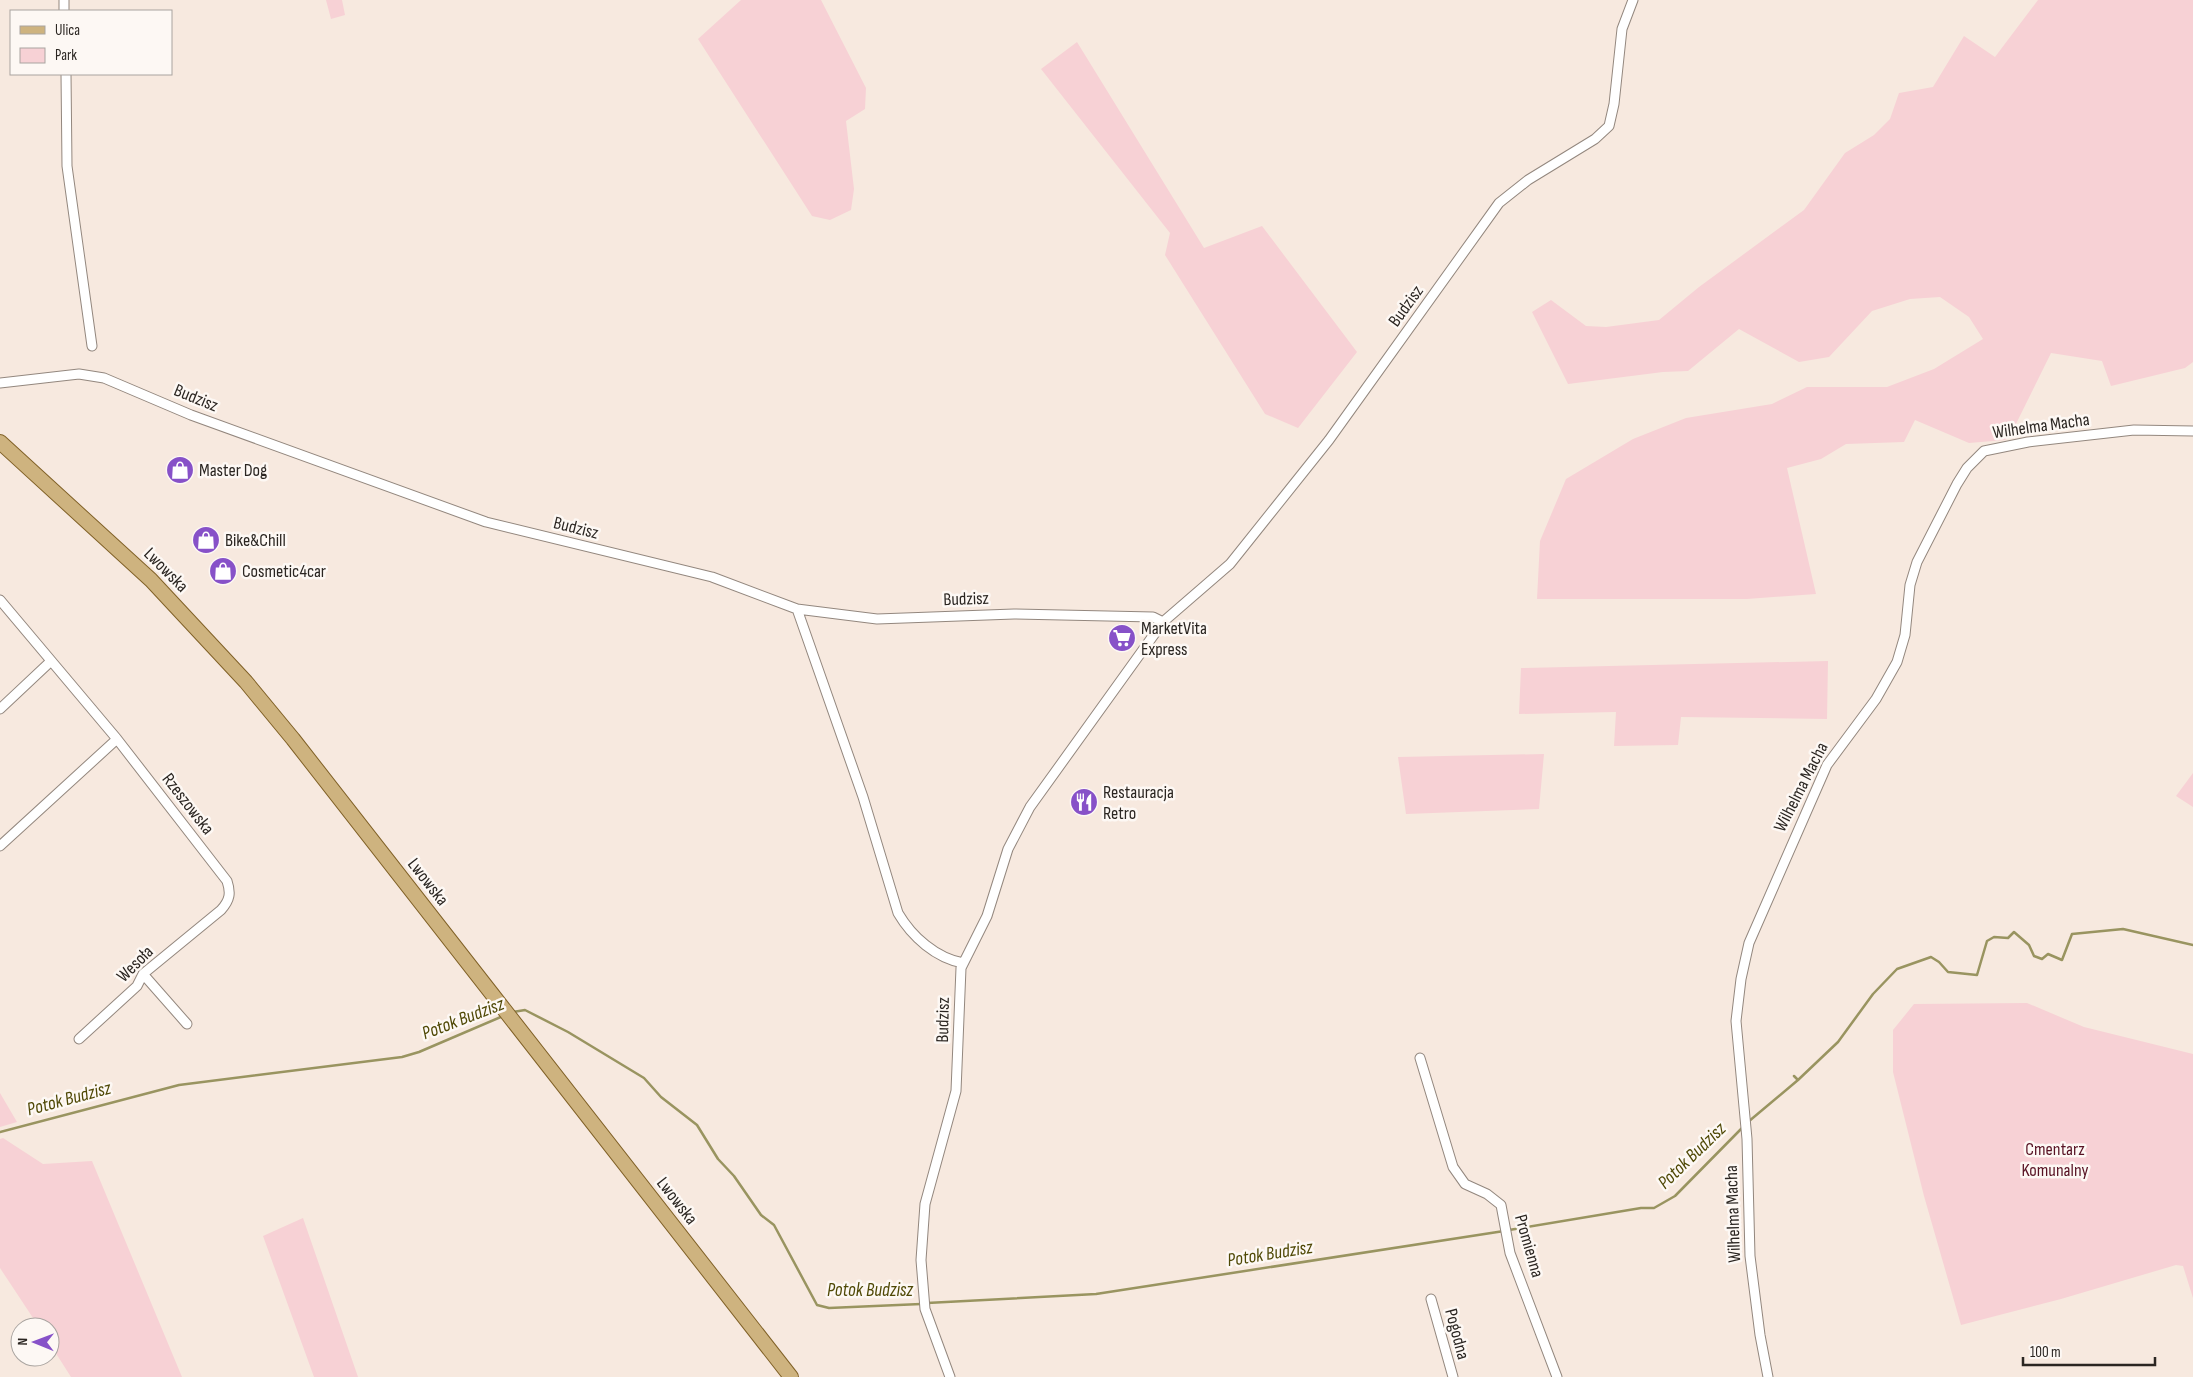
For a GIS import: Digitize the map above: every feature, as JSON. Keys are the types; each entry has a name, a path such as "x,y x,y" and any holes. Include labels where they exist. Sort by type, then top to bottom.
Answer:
{"main road":[{"name":"Lwowska","path":"3,446 151,580 246,682 505,1009 791,1377"}],"street":[{"name":"Budzisz","path":"950,1377 924,1304 921,1260 925,1204 956,1091 960,1044 960,982 963,963 987,916 1008,849 1025,814 1163,622 1216,578 1248,542 1341,425 1499,204 1528,180 1595,139 1609,126 1614,104 1622,30 1633,0"},
{"path":"66,75 67,166 92,346"},
{"name":"Budzisz","path":"0,383 79,374 104,378 191,415 486,522 712,577 797,609 877,619 1051,614 1153,617 1163,622"},
{"name":"Wilhelma Macha","path":"1768,1377 1758,1326 1750,1256 1745,1125 1736,1010 1740,979 1749,943 1827,765 1876,699 1897,662 1905,635 1910,585 1916,562 1942,510 1967,468 1984,451 2000,446 2134,430 2193,431"},
{"name":"Rzeszowska","path":"0,600 50,662 117,738 227,881 230,890"},
{"path":"797,609 864,797 898,913 907,927 940,956 963,963"},
{"path":"0,709 50,662"},
{"path":"0,846 117,738"},
{"name":"Wesoła","path":"79,1039 137,986 144,974 221,910 230,897 230,890"},
{"path":"144,974 187,1024"},
{"name":"Promienna","path":"1420,1058 1453,1167 1465,1184 1486,1194 1501,1205 1516,1270 1532,1305 1557,1377"},
{"name":"Pogodna","path":"1431,1299 1452,1375"},
{"path":"1442,1377 1452,1375"}],"green space":[{"path":"326,0 342,0 345,15 331,19"},
{"path":"741,0 821,0 866,88 865,109 846,121 854,189 851,210 830,220 812,216 698,39"},
{"path":"2038,0 2193,0 2193,362 2185,368 2111,386 2102,361 2051,353 2011,434 2005,440 1969,443 1915,420 1904,442 1846,444 1821,459 1787,468 1816,594 1747,599 1537,599 1540,541 1566,479 1633,439 1686,418 1772,404 1807,387 1887,387 1934,369 1983,339 1969,317 1940,297 1910,299 1872,311 1829,357 1799,362 1739,329 1688,371 1663,372 1568,384 1532,312 1551,300 1586,326 1606,327 1659,320 1699,287 1804,210 1845,153 1874,135 1890,119 1899,93 1933,87 1964,36 1995,57"},
{"path":"1077,42 1204,248 1262,226 1357,352 1298,428 1265,414 1165,255 1170,233 1041,69"},
{"path":"1828,661 1827,719 1681,717 1678,745 1614,746 1616,712 1519,714 1521,668"},
{"path":"1544,754 1539,809 1406,814 1398,757"},
{"path":"2193,773 2193,807 2176,796"},
{"name":"Cmentarz Komunalny","path":"2027,1003 2084,1027 2193,1054 2193,1298 2183,1266 2176,1265 2061,1299 1961,1325 1924,1196 1893,1072 1893,1030 1914,1004"},
{"path":"0,1093 17,1122 0,1127"},
{"path":"3,1138 43,1164 92,1161 182,1377 71,1377 60,1360 60,1317 32,1317 0,1268 0,1139"},
{"path":"303,1218 358,1377 314,1377 263,1236"}],"waterway":[{"path":"1798,1080 1838,1042 1873,994 1897,969 1931,957 1939,962 1948,972 1977,975 1987,941 1994,937 2008,938 2014,932 2029,945 2034,956 2042,959 2048,954 2062,960 2072,934 2123,929 2193,945"},
{"name":"Potok Budzisz","path":"513,1012 525,1010 568,1032 644,1078 661,1097 697,1125 718,1159 734,1176 761,1215 774,1225 817,1305 829,1308 921,1304"},
{"name":"Potok Budzisz","path":"0,1132 179,1085 402,1057 419,1052 503,1016"},
{"name":"Potok Budzisz","path":"1748,1122 1798,1080 1794,1076"},
{"name":"Potok Budzisz","path":"1509,1230 1641,1208 1654,1208 1675,1196 1742,1128"},
{"name":"Potok Budzisz","path":"927,1303 1096,1294 1504,1231"}],"place":[{"name":"Master Dog","path":"180,470"},
{"name":"Bike&Chill","path":"206,540"},
{"name":"Cosmetic4car","path":"223,571"},
{"name":"MarketVita Express","path":"1122,638"},
{"name":"Restauracja Retro","path":"1084,802"}]}
